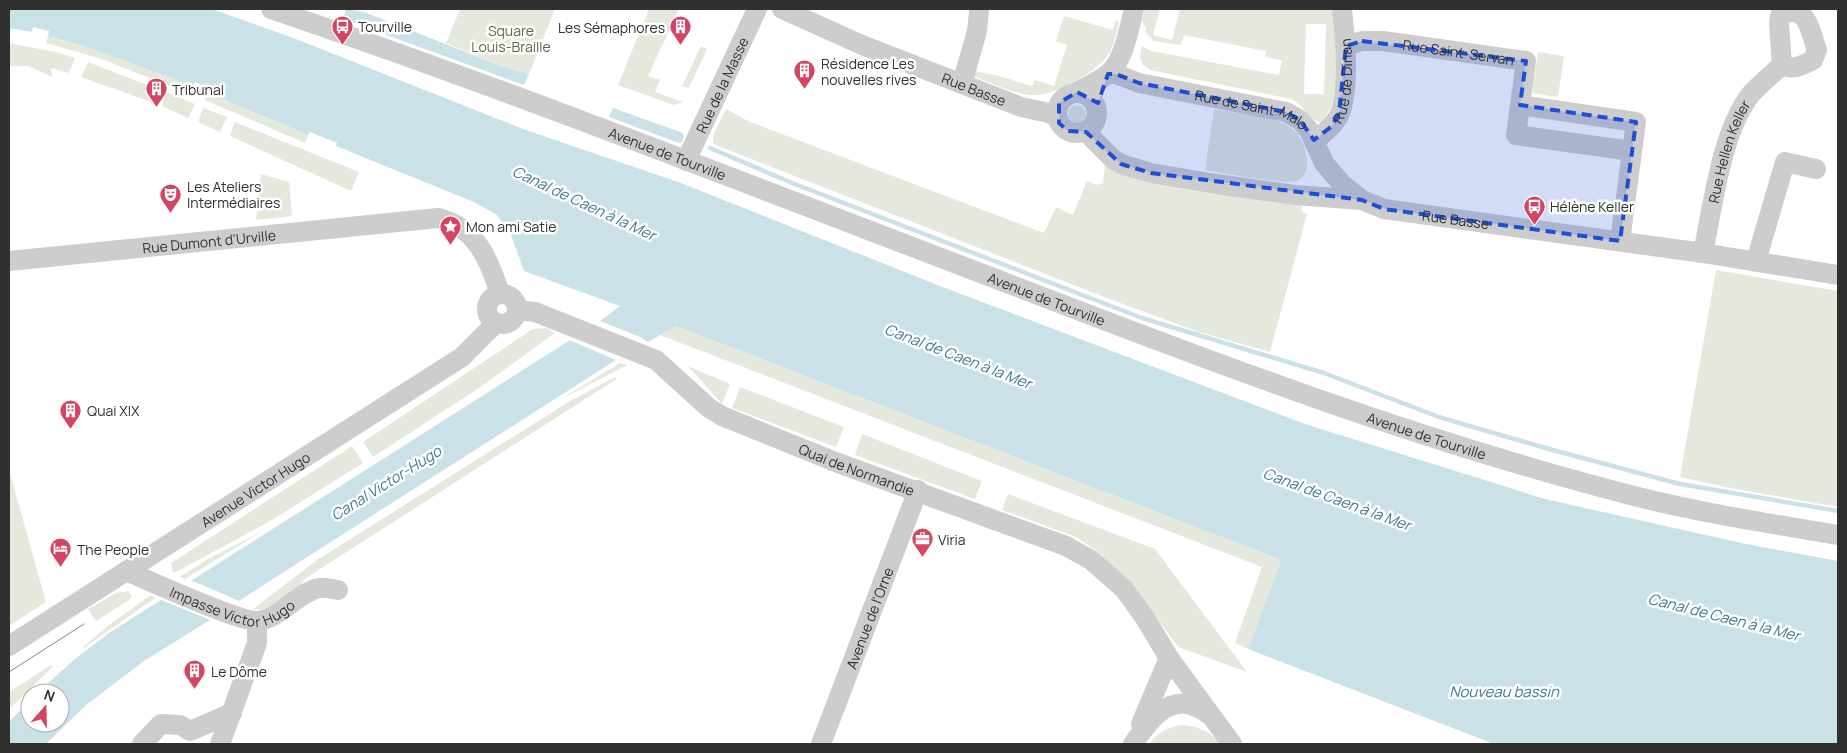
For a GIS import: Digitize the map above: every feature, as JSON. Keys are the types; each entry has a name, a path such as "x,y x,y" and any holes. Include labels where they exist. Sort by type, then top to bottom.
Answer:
{"street":[{"name":"Avenue de Tourville","path":"271,9 465,77 1192,354 1432,438 1576,481 1645,499 1729,517 1838,535"},
{"name":"Rue de la Masse","path":"686,161 757,9"},
{"name":"Rue Basse","path":"782,9 850,40 1020,107 1049,113 1056,117 1068,132 1086,132 1113,159 1121,164 1152,173 1295,195 1362,200 1384,209 1704,253 1838,275"},
{"path":"1096,106 1108,74 1125,46 1134,9"},
{"name":"Rue de Dinan","path":"1315,142 1321,134 1332,126 1339,113 1343,97 1346,46 1342,9"},
{"path":"962,84 977,31 979,12"},
{"name":"Rue Saint-Servan","path":"1346,46 1362,41 1383,41 1526,61 1516,135 1632,151"},
{"name":"Rue de Saint-Malo","path":"1125,46 1127,57 1134,69 1138,74 1155,84"},
{"name":"Rue Hellen Keller","path":"1704,253 1726,146 1736,120 1751,95 1782,64"},
{"path":"1056,117 1059,103 1064,97 1077,92 1108,74"},
{"name":"Rue de Saint-Malo","path":"1108,74 1116,74 1139,83 1155,84 1286,112 1300,120 1309,130 1324,163 1342,184 1362,200"},
{"path":"1077,92 1085,94 1092,99 1098,114 1096,121 1086,132"},
{"path":"1520,105 1636,122 1620,242"},
{"path":"1756,261 1781,156 1816,169"},
{"path":"1295,195 1317,184 1322,174 1324,163"},
{"name":"Rue Dumont d'Urville","path":"9,261 438,218 453,222 464,228 488,260 500,294"},
{"path":"500,294 513,298 518,310 512,321 504,324 496,323 487,313 487,304 492,297 500,294"},
{"name":"Quai de Normandie","path":"518,310 535,312 656,360 709,408 722,416 838,463 918,490 1066,546 1090,560 1124,589 1145,618 1169,658 1232,744"},
{"name":"Avenue Victor Hugo","path":"9,646 462,356 480,341 496,323"},
{"name":"Avenue de l'Orne","path":"821,744 918,490"},
{"name":"Impasse Victor Hugo","path":"126,571 226,612 256,622 267,619 318,588 338,590"},
{"path":"220,744 257,642 256,622"},
{"path":"1133,744 1169,658"},
{"path":"1133,744 1154,716 1164,708 1174,704 1189,704 1200,708 1212,717"},
{"path":"142,744 161,724 180,725 190,731 232,713"}],"highlighted area":[{"path":"1362,41 1526,61 1520,105 1636,122 1620,241 1384,209 1362,200 1151,173 1121,164 1086,132 1068,131 1059,123 1059,103 1077,92 1098,103 1108,74 1116,74 1139,83 1286,112 1300,120 1314,140 1332,126 1339,113 1346,46"}],"green space":[{"name":"Square Louis-Braille","path":"460,9 555,9 529,74 507,68 446,43"},
{"path":"649,9 679,9 648,76 660,80 655,92 683,102 674,105 618,85"},
{"path":"1145,9 1160,9 1153,35 1172,40 1180,9 1335,9 1336,84 1328,112 1321,122 1313,119 1291,99 1150,70 1141,60 1142,46 1151,51 1279,75 1282,60 1265,57 1266,51 1184,35 1181,45 1154,41 1145,32 1146,28 1142,21","holes":["1306,24 1326,24 1324,94 1304,94"]},
{"path":"1064,16 1113,30 1116,20 1119,22 1114,43 1108,55 1084,76 1051,92 1031,95 1008,90 969,74 970,70 1032,86 1035,80 1054,86 1067,45 1056,41"},
{"path":"48,36 84,46 193,86 190,94 99,58 46,43"},
{"path":"9,43 75,58 69,73 51,68 52,77 28,66 9,66"},
{"path":"701,46 707,49 689,88 682,86"},
{"path":"1538,52 1564,56 1558,97 1532,93"},
{"path":"88,62 160,90 154,103 81,77"},
{"path":"166,92 195,104 188,118 162,106"},
{"path":"208,93 308,135 305,143 205,100"},
{"path":"1073,105 1081,105 1086,110 1084,121 1073,123 1068,118 1068,110"},
{"path":"203,108 227,117 220,132 198,122"},
{"path":"726,109 750,122 1044,233 1056,207 1073,215 1087,181 1096,185 1103,183 1105,164 1149,181 1184,189 1302,205 1302,212 1307,214 1270,352 1196,331 1107,298 713,144 713,135"},
{"path":"1214,109 1266,118 1291,128 1302,141 1305,150 1307,165 1304,176 1297,181 1291,182 1205,170"},
{"path":"235,122 359,172 351,191 230,136"},
{"path":"261,174 289,182 292,216 256,220"},
{"path":"1716,270 1838,291 1838,507 1735,489 1680,477"},
{"path":"676,326 1281,560 1248,649 1235,643 1262,567 660,335"},
{"path":"546,328 555,333 482,386 373,457 363,442 533,329"},
{"path":"620,363 627,365 556,402"},
{"path":"688,366 730,384 722,404"},
{"path":"615,377 617,379 306,578 301,583 304,587 262,610 253,609 317,560 570,401"},
{"path":"740,387 844,427 836,447 732,408"},
{"path":"862,434 982,481 975,499 855,455"},
{"path":"352,446 363,463 272,520 173,572 171,563"},
{"path":"9,470 46,602 9,626"},
{"path":"1008,494 1155,549 1247,672 1178,647 1139,594 1098,552 1076,537 1002,510"},
{"path":"261,532 185,579 179,577 210,558"},
{"path":"129,591 132,598 96,621 88,609 116,593"},
{"path":"151,595 155,598 83,647 109,625"},
{"path":"51,665 53,667 36,683 23,683"},
{"path":"20,685 20,698 9,709 9,692"},
{"path":"1180,725 1192,726 1203,730 1220,744 1149,744 1163,731"}],"water":[{"path":"9,9 212,9 296,39 523,129 681,183 940,286 1305,424 1545,499 1746,544 1838,561 1838,744 1494,744 1248,649 1281,560 676,326 616,360 144,661 85,706 70,721 70,683 48,683 75,659 109,633 600,321 620,306 524,271 511,235 497,215 474,202 336,146 337,143 310,132 308,135 208,93 209,89 195,82 193,86 84,46 48,36 49,31 33,27 32,32 9,28"},
{"path":"346,9 364,12 507,68 529,74 524,85 343,19"},
{"path":"613,108 683,133 682,142 679,143 609,117"},
{"path":"20,710 20,733 57,733 46,744 9,744 9,722"}],"pier":[{"path":"600,321 648,342 616,360 569,340"},
{"path":"186,579 241,602 213,621 156,598"}],"waterway":[{"path":"710,148 792,183 1142,318 1324,373 1439,417 1680,484 1838,511"}],"tram line":[{"path":"9,672 84,624"}],"place":[{"name":"Tourville","path":"342,45"},
{"name":"Les Sémaphores","path":"681,46"},
{"name":"Résidence Les nouvelles rives","path":"805,90"},
{"name":"Tribunal","path":"156,108"},
{"name":"Les Ateliers Intermédiaires","path":"171,213"},
{"name":"Hélène Keller","path":"1534,225"},
{"name":"Mon ami Satie","path":"450,245"},
{"name":"Quai XIX","path":"71,429"},
{"name":"Viria","path":"922,558"},
{"name":"The People","path":"61,568"},
{"name":"Le Dôme","path":"195,690"}],"water label":[{"name":"Canal de Caen à la Mer","path":"584,203"},
{"name":"Canal de Caen à la Mer","path":"958,356"},
{"name":"Canal Victor-Hugo","path":"386,483"},
{"name":"Canal de Caen à la Mer","path":"1337,499"},
{"name":"Canal de Caen à la Mer","path":"1724,617"},
{"name":"Nouveau bassin","path":"1504,691"}]}
